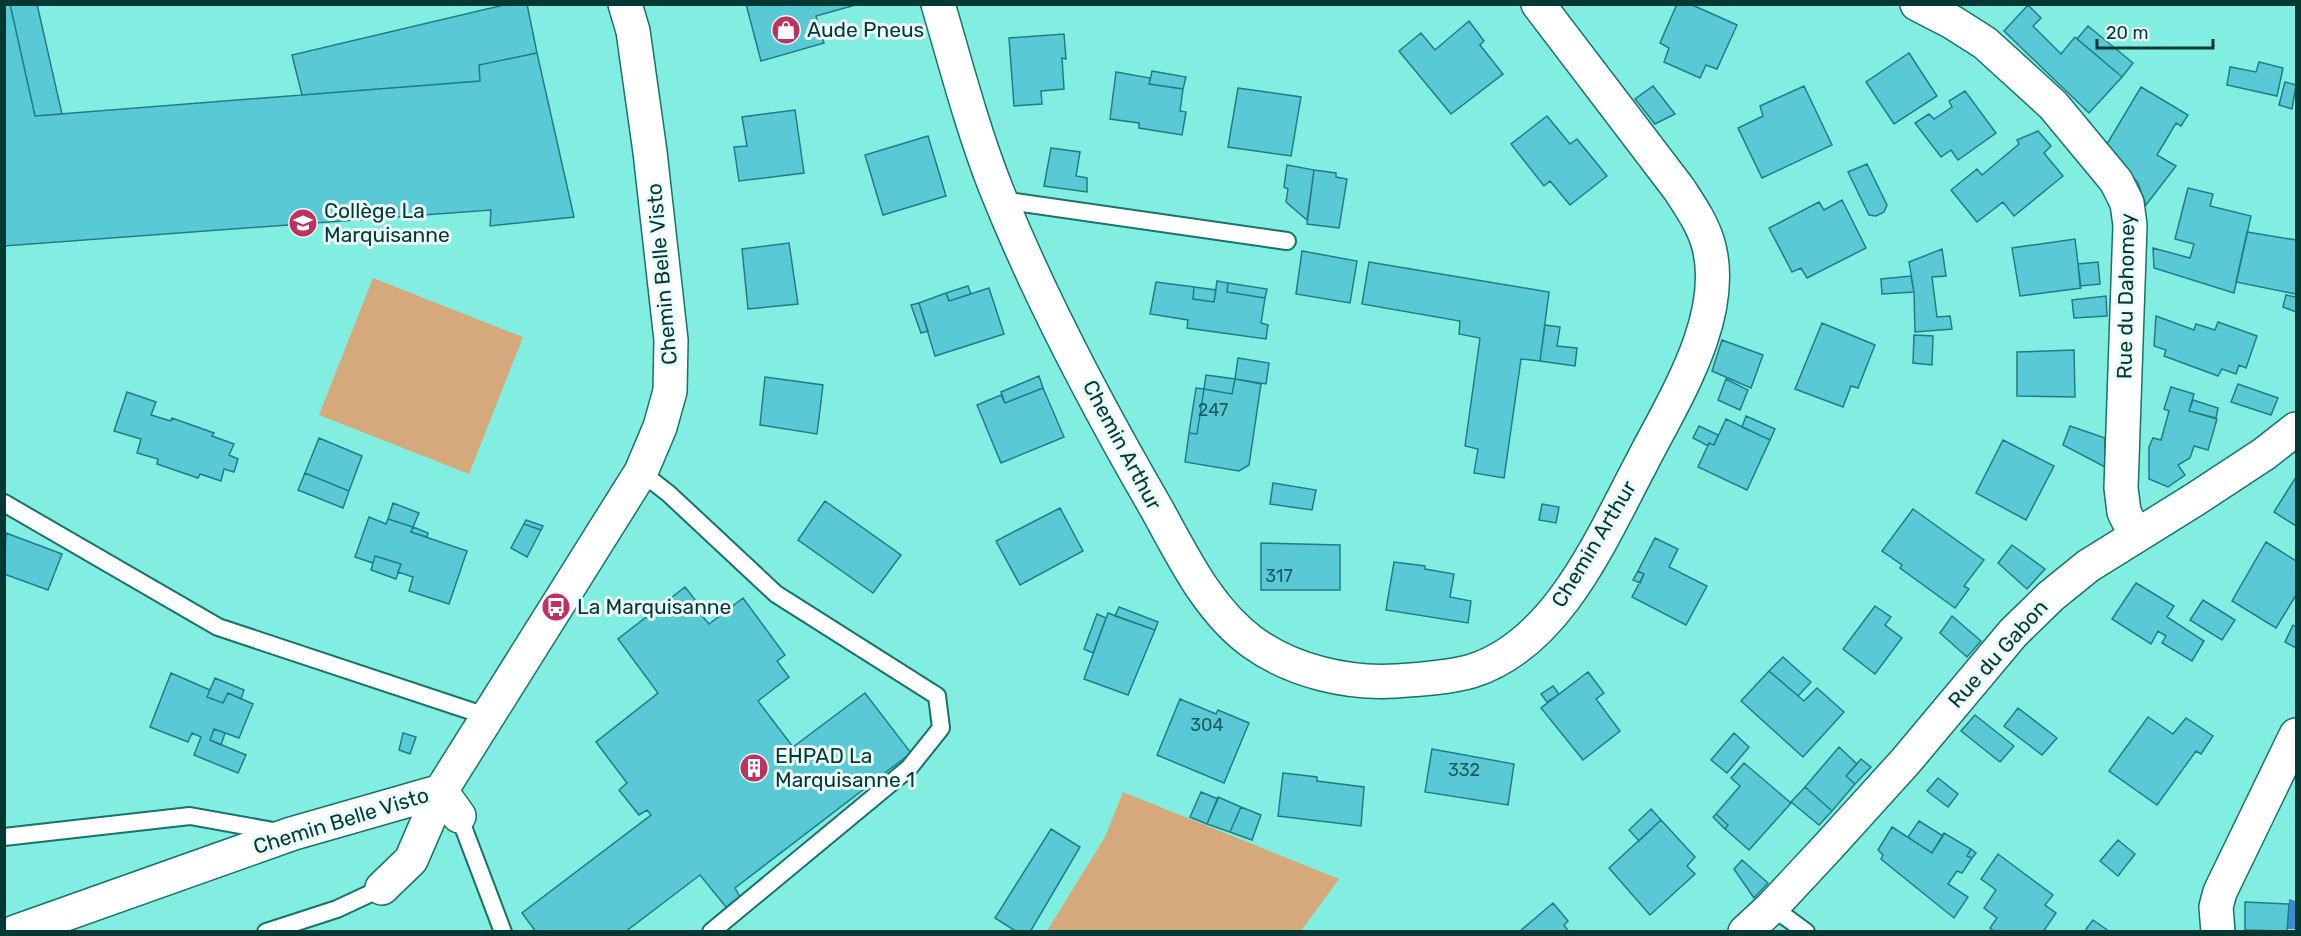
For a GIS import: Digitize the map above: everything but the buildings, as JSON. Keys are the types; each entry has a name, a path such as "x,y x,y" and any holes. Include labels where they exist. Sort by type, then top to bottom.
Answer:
{"street":[{"name":"Chemin Belle Visto","path":"15,932 291,834 450,803 486,716 641,472 660,427 670,392 671,340 650,152 633,31 625,4"},
{"name":"Chemin Arthur","path":"938,4 983,151 1001,200 1053,316 1110,424 1202,588 1229,622 1254,644 1284,660 1337,677 1375,682 1457,674 1474,670 1504,655 1546,621 1570,593 1625,493 1688,368 1704,328 1712,285 1709,247 1694,212 1679,189 1538,4"},
{"name":"Rue du Dahomey","path":"1917,4 1969,33 2021,75 2076,131 2108,169 2124,195 2130,225 2121,489 2124,512 2136,536"},
{"name":"Rue du Gabon","path":"1745,932 1772,907 1905,762 2013,633 2073,577 2264,454 2296,429"},
{"path":"2218,932 2216,907 2220,892 2296,735"},
{"path":"382,888 411,860 450,803"}],"lane":[{"path":"1001,200 1287,241"},
{"path":"641,472 669,494 776,594 937,696 941,728 909,768 711,932"},
{"path":"4,503 218,627 486,716"},
{"path":"450,803 503,932"},
{"path":"4,837 190,816 291,834"},
{"path":"266,932 337,909 382,888"},
{"path":"1772,907 1806,932"}],"shaded area":[{"path":"373,278 523,337 469,474 319,415"},
{"path":"1123,792 1339,879 1301,931 1047,931 1105,837"}],"water":[{"path":"2289,899 2296,901 2296,929 2287,929"}],"place":[{"name":"Aude Pneus","path":"786,30"},
{"name":"Collège La Marquisanne","path":"303,223"},
{"name":"La Marquisanne","path":"556,607"},
{"name":"EHPAD La Marquisanne 1","path":"754,768"}]}
